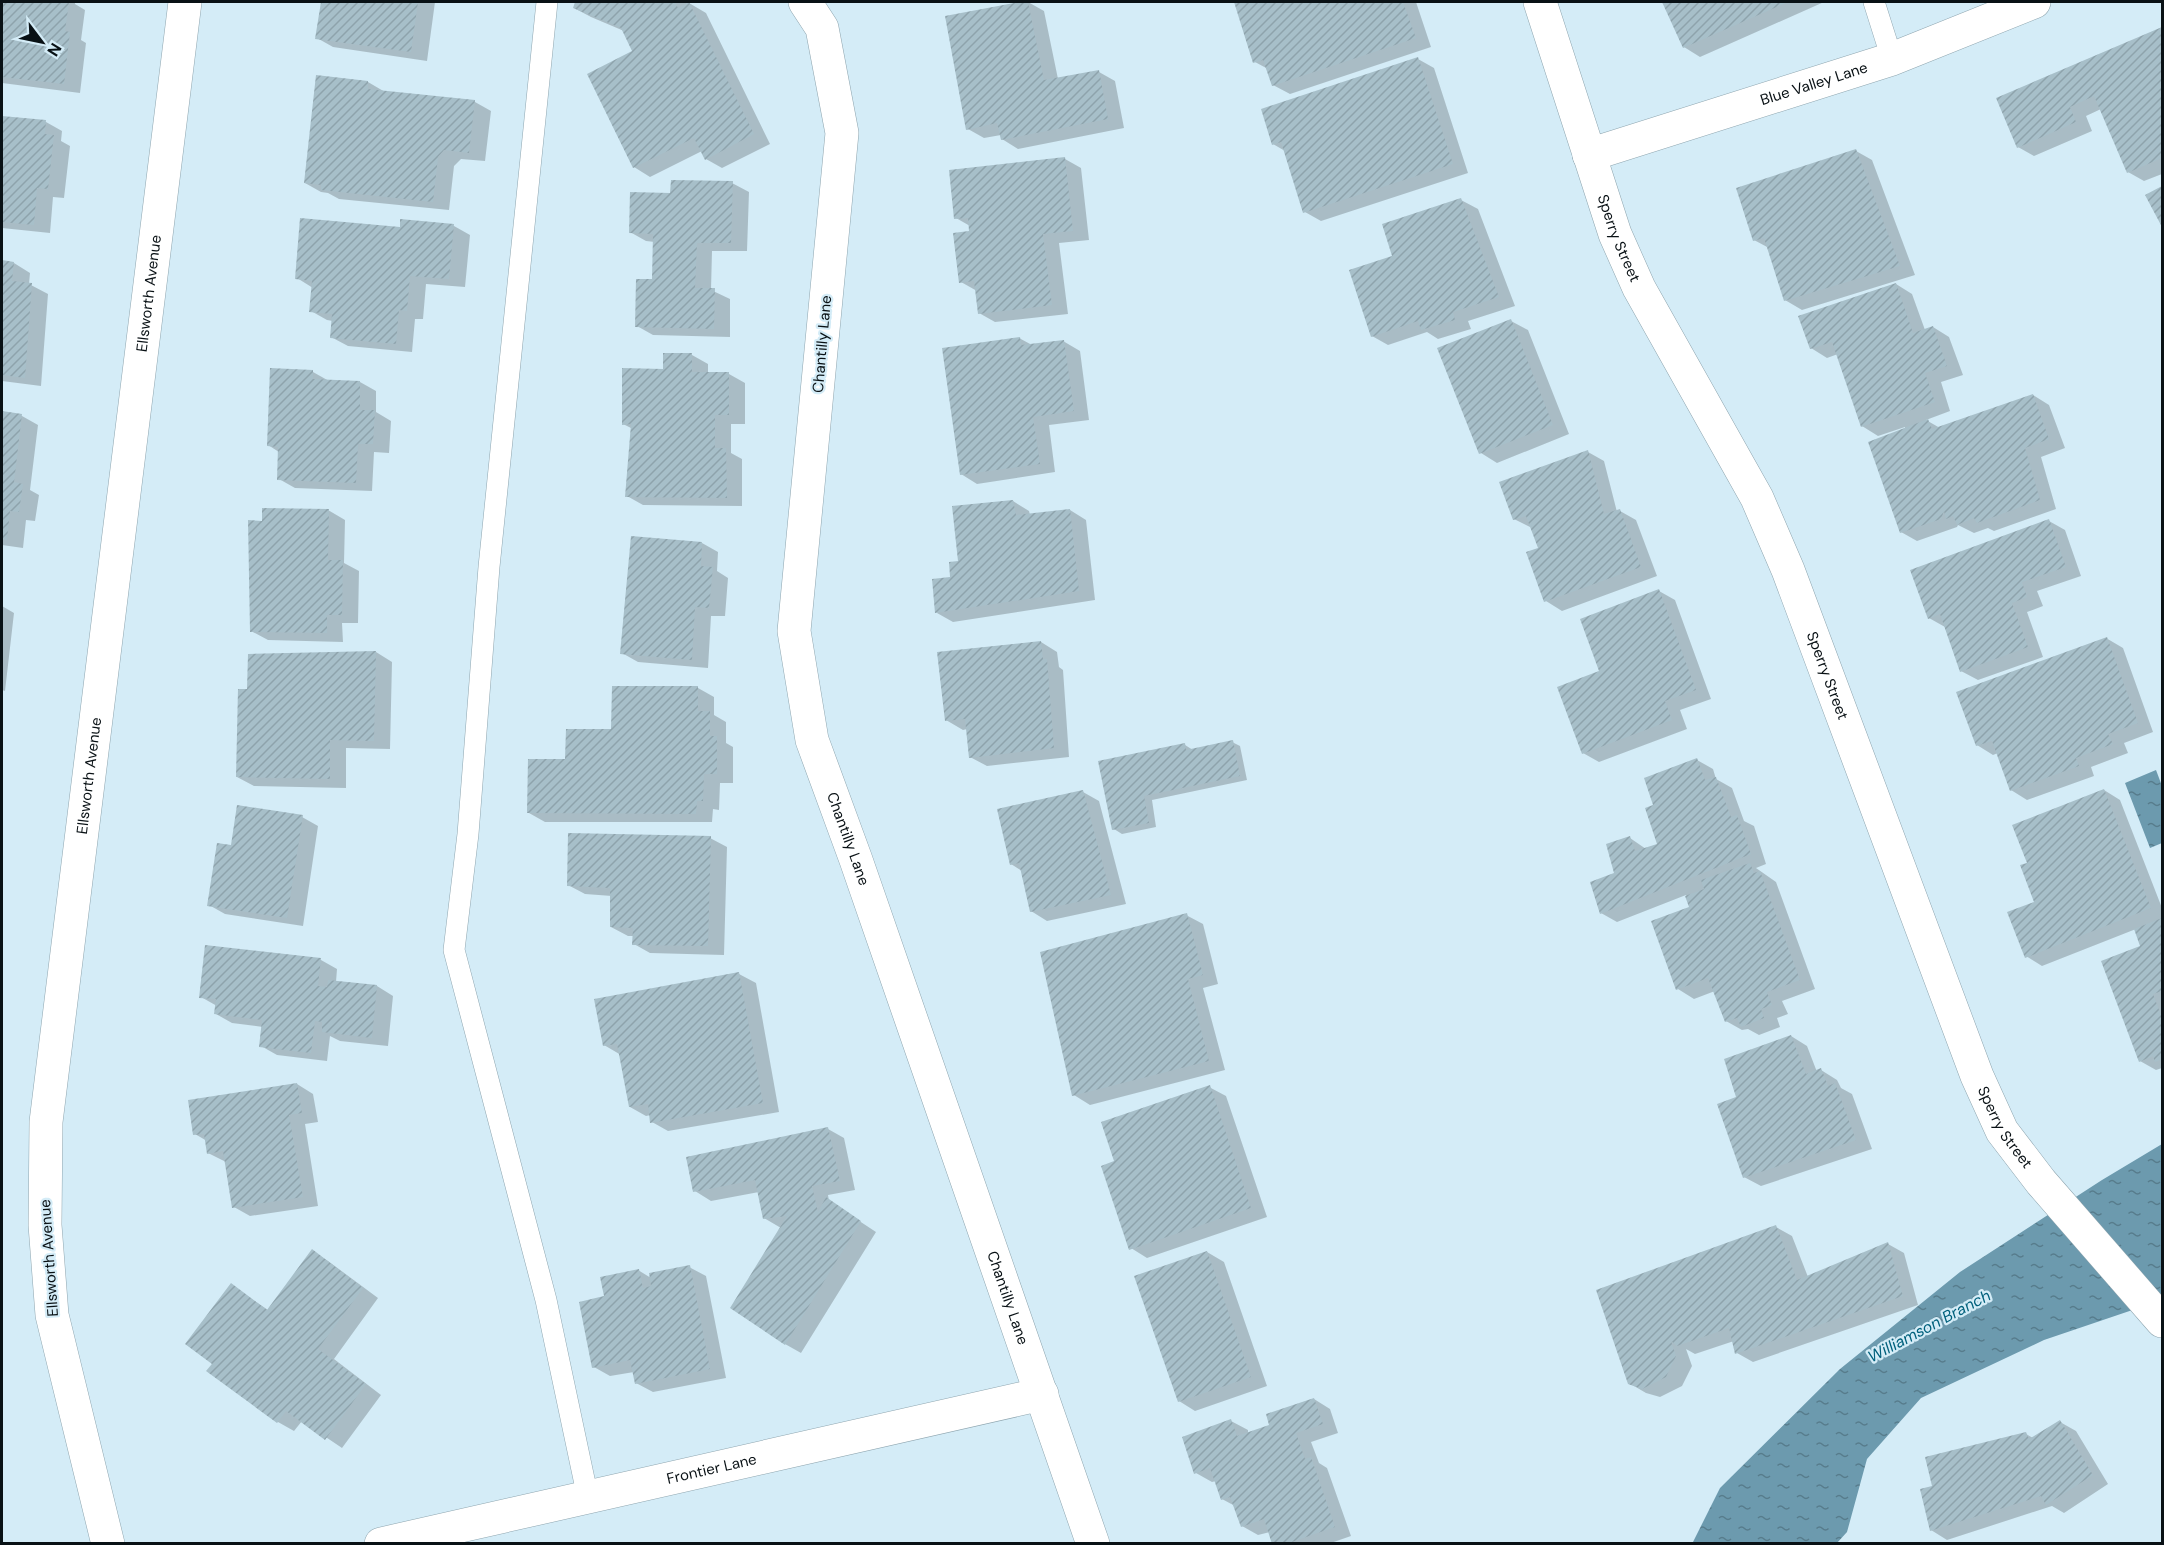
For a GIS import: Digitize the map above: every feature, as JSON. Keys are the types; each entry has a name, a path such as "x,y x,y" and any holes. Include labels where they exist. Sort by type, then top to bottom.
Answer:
{"street":[{"name":"Ellsworth Avenue","path":"108,1544 52,1315 45,1225 46,1122 184,2"},
{"name":"Chantilly Lane","path":"805,2 822,28 842,133 794,631 812,740 856,860 1093,1544"},
{"name":"Sperry Street","path":"1540,2 1615,234 1639,288 1757,498 1788,570 1977,1076 2002,1131 2041,1182 2163,1321"},
{"name":"Blue Valley Lane","path":"1590,155 1892,59 2034,2"},
{"name":"Frontier Lane","path":"381,1544 1042,1394"}],"lane":[{"path":"547,2 489,567 468,834 454,950 546,1300 588,1498"},
{"path":"1874,2 1892,59"}],"water":[{"path":"2156,770 2162,786 2162,843 2150,848 2125,783"},
{"name":"Williamson Branch","path":"2162,1144 2162,1300 2044,1340 1921,1398 1867,1459 1847,1532 1837,1543 1692,1544 1720,1488 1840,1369 1960,1272"}],"building":[{"path":"2,2 69,2 65,31 70,32 64,84 2,77"},
{"path":"321,2 418,2 411,52 315,39"},
{"path":"575,2 675,2 678,8 689,2 754,134 705,160 694,138 633,168 587,74 632,51 621,28 573,8"},
{"path":"1028,2 1044,80 1099,70 1108,119 1001,140 997,123 966,130 945,16"},
{"path":"1234,2 1403,2 1416,38 1272,86 1263,60 1253,63"},
{"path":"1662,2 1788,2 1683,48"},
{"path":"2162,27 2162,158 2127,173 2094,96 2070,107 2076,122 2017,148 1996,98"},
{"path":"1418,57 1453,164 1303,213 1281,142 1272,145 1261,109"},
{"path":"316,75 368,81 368,89 475,100 469,153 444,150 438,157 433,202 321,190 321,185 304,183"},
{"path":"2,116 46,120 45,134 54,135 48,189 37,188 34,225 2,222"},
{"path":"1856,149 1900,266 1784,301 1764,238 1753,241 1736,188"},
{"path":"1065,157 1073,231 1043,234 1052,305 978,314 974,281 959,283 953,233 969,231 968,218 954,219 949,170"},
{"path":"671,180 733,181 731,243 697,243 695,288 715,288 714,329 635,327 636,279 652,279 653,234 629,233 630,192 670,193"},
{"path":"2162,186 2162,227 2145,195"},
{"path":"1461,198 1499,297 1453,312 1455,320 1421,330 1418,321 1371,337 1349,270 1392,256 1382,224"},
{"path":"300,218 400,227 400,219 454,224 449,279 410,276 407,311 399,310 396,344 330,338 332,314 309,312 312,281 295,279"},
{"path":"2,260 14,262 12,281 32,283 25,378 2,375"},
{"path":"1896,283 1913,333 1933,326 1947,366 1925,373 1935,402 1861,427 1832,342 1810,349 1798,316"},
{"path":"1511,319 1553,425 1479,454 1437,348"},
{"path":"1020,337 1021,345 1064,340 1074,411 1033,417 1040,464 960,475 942,348"},
{"path":"663,353 692,353 692,372 729,372 729,415 715,415 715,448 726,448 727,498 625,497 631,424 622,425 622,368 663,369"},
{"path":"270,368 313,370 313,379 360,381 360,410 375,410 373,444 358,444 356,483 277,480 278,447 267,446"},
{"path":"2033,394 2049,439 2025,448 2040,500 1977,523 1974,518 1957,525 1953,516 1946,519 1944,511 1941,519 1900,533 1868,442 1928,419 1932,429"},
{"path":"2,411 22,414 14,482 23,484 19,512 10,511 7,540 2,539"},
{"path":"1588,450 1604,514 1620,509 1641,567 1544,602 1526,552 1538,548 1526,516 1513,520 1499,482"},
{"path":"1013,500 1016,515 1070,509 1079,591 935,613 932,579 950,577 949,562 958,561 952,506"},
{"path":"262,508 329,509 328,560 343,560 342,615 327,615 327,633 250,632 248,520 262,521"},
{"path":"2049,519 2066,567 2022,582 2027,597 2012,603 2028,647 1960,672 1940,614 1928,619 1910,570"},
{"path":"631,536 702,542 701,566 713,567 709,608 695,607 692,660 620,654"},
{"path":"1659,589 1696,690 1665,701 1672,720 1582,754 1557,687 1599,671 1580,619"},
{"path":"2107,637 2138,723 2108,734 2113,744 2076,758 2079,766 2010,791 1992,741 1976,746 1956,692"},
{"path":"1041,641 1043,659 1047,659 1054,748 969,758 965,719 945,721 937,652"},
{"path":"376,651 374,741 330,740 330,779 236,777 238,689 247,689 248,654"},
{"path":"612,686 698,686 698,711 710,711 710,736 717,736 717,774 704,774 703,801 697,801 696,814 527,813 528,759 565,759 566,729 611,729"},
{"path":"1233,740 1240,776 1144,796 1149,823 1112,830 1098,761 1185,743 1186,750"},
{"path":"1697,758 1705,780 1716,777 1731,817 1737,815 1751,854 1600,914 1590,882 1614,873 1606,844 1630,836 1635,851 1657,844 1645,808 1653,805 1644,778"},
{"path":"2104,789 2151,908 2025,958 2007,912 2034,902 2020,865 2027,863 2012,825"},
{"path":"1083,790 1111,895 1030,912 1019,863 1010,865 997,809"},
{"path":"237,805 303,815 287,918 207,906 217,843 231,845"},
{"path":"568,833 711,836 708,946 632,945 633,928 610,927 610,888 567,886"},
{"path":"1750,863 1754,873 1760,871 1800,980 1767,992 1772,1005 1761,1009 1764,1018 1741,1027 1737,1018 1725,1022 1708,978 1676,990 1651,921 1689,907 1685,896 1704,889 1701,880"},
{"path":"1187,913 1203,975 1188,979 1209,1061 1072,1096 1040,952"},
{"path":"2162,918 2162,991 2153,994 2162,1018 2162,1059 2155,1062 2153,1056 2139,1062 2101,961 2140,946 2134,929"},
{"path":"205,945 321,958 318,986 327,987 328,980 377,985 372,1038 322,1032 322,1022 315,1021 311,1053 259,1047 262,1020 214,1014 216,999 199,998"},
{"path":"739,972 763,1103 650,1123 648,1104 629,1107 617,1044 603,1046 594,999"},
{"path":"1791,1035 1806,1074 1821,1068 1828,1086 1835,1083 1856,1140 1743,1178 1717,1104 1736,1097 1724,1059"},
{"path":"297,1083 302,1113 289,1115 303,1197 232,1208 223,1151 207,1154 204,1134 193,1135 188,1100"},
{"path":"1210,1085 1251,1208 1129,1250 1101,1166 1114,1161 1101,1122"},
{"path":"828,1127 840,1181 812,1186 818,1212 826,1197 861,1221 785,1345 730,1308 787,1216 763,1219 755,1180 693,1192 686,1157"},
{"path":"1776,1225 1797,1280 1888,1242 1903,1296 1735,1354 1729,1328 1677,1346 1671,1341 1676,1356 1666,1377 1642,1389 1628,1384 1596,1290"},
{"path":"312,1249 363,1288 318,1349 366,1384 325,1440 286,1411 277,1423 206,1371 212,1364 185,1344 231,1283 267,1310"},
{"path":"1207,1251 1251,1377 1178,1402 1134,1276"},
{"path":"690,1265 710,1369 635,1384 630,1360 592,1368 579,1302 604,1296 600,1277 639,1269 643,1288 651,1286 649,1273"},
{"path":"1314,1398 1323,1424 1296,1433 1305,1459 1311,1457 1335,1527 1286,1544 1272,1544 1264,1519 1241,1527 1230,1497 1221,1500 1210,1468 1194,1474 1182,1437 1231,1419 1237,1436 1269,1425 1266,1414"},
{"path":"2060,1420 2093,1475 2046,1505 2041,1496 1930,1531 1920,1489 1932,1486 1925,1457 2026,1432 2029,1439"}]}
